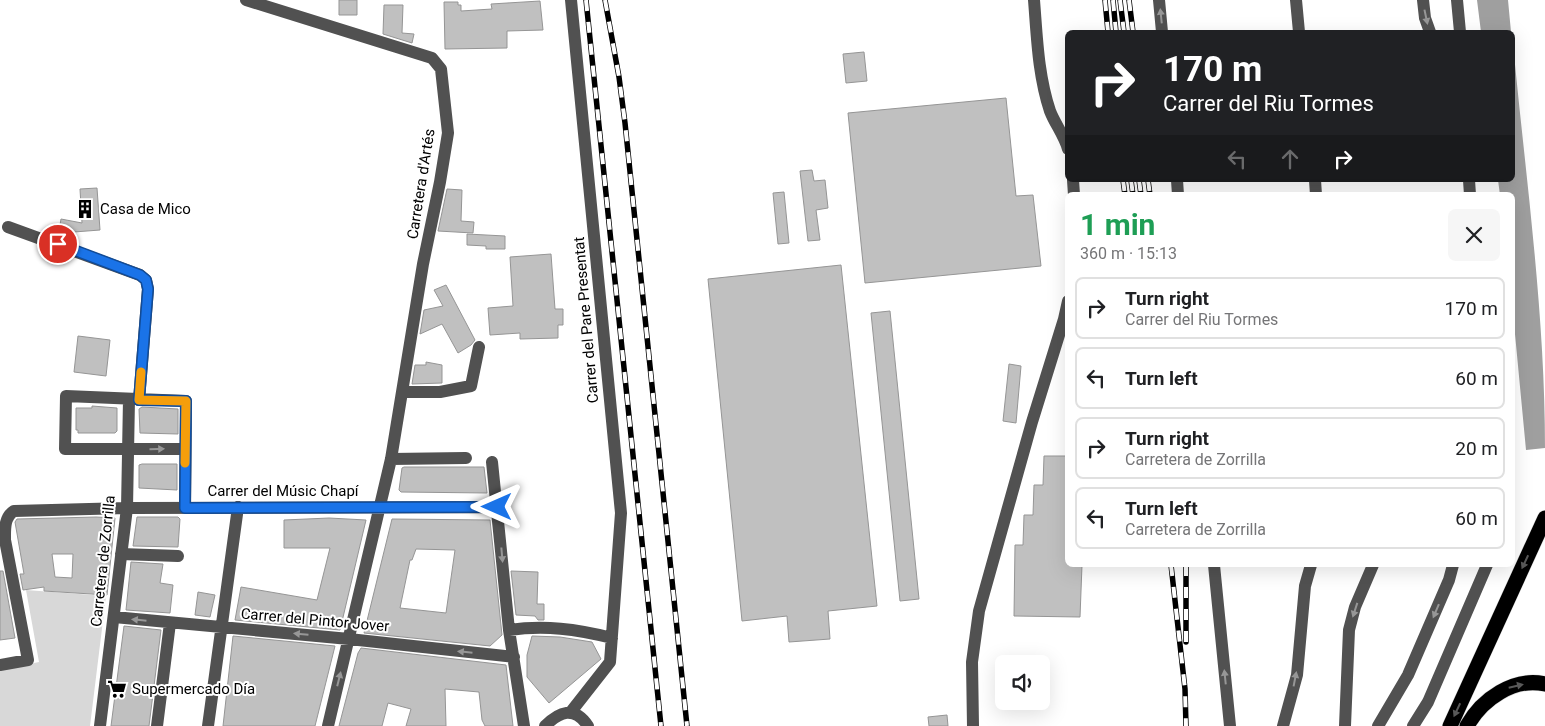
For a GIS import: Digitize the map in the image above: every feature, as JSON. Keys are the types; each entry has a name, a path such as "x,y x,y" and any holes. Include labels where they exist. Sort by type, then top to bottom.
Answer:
{"highway":[{"path":"1450,726 1545,518"},
{"path":"1467,726 1485,703 1511,686 1538,682 1545,684"}],"street":[{"name":"Carretera d'Artés","path":"246,0 432,58 441,69 448,133 391,459 328,726"},
{"name":"Carrer del Pare Presentat","path":"545,726 558,714 570,713 610,662 621,514 571,0"},
{"path":"1034,0 1045,91 1051,112 1065,138"},
{"path":"1159,0 1162,30"},
{"path":"1296,0 1299,30"},
{"path":"1423,0 1425,18 1429,30"},
{"path":"1457,0 1460,30"},
{"name":"Carretera de Zorrilla","path":"8,227 140,275 146,280 148,289 128,450 127,508 100,726"},
{"path":"974,726 972,662 979,611 1032,422 1065,314"},
{"path":"402,392 440,392 471,386 479,347"},
{"path":"185,449 65,449 66,396 186,401 185,508"},
{"path":"391,459 466,458"},
{"path":"492,462 509,630 524,726"},
{"path":"208,726 220,627 238,507"},
{"name":"Carrer del Músic Chapí","path":"4,567 6,524 10,514 14,511 238,507 497,507"},
{"path":"121,554 178,556"},
{"path":"0,665 28,660 15,589 4,567"},
{"path":"1214,567 1230,726"},
{"path":"1283,726 1297,675 1304,586 1310,567"},
{"path":"1345,726 1349,630 1355,606 1372,567"},
{"path":"1378,726 1408,675 1449,580 1452,567"},
{"path":"1413,726 1428,702 1486,567"},
{"name":"Carrer del Pintor Jover","path":"114,617 514,657"},
{"path":"157,726 170,623"},
{"path":"509,630 538,626 592,633 612,638"},
{"path":"570,713 581,717 588,726"}],"shaded area":[{"path":"1477,0 1508,0 1511,30 1481,30"},
{"path":"1515,64 1534,246 1542,347 1545,448 1526,450 1515,334 1515,192 1500,192 1498,182 1515,182"},
{"path":"26,590 106,596 90,726 0,726 0,670 39,662"}],"building":[{"path":"339,0 357,0 357,15 339,15"},
{"path":"540,1 543,30 507,31 507,48 445,49 444,2 458,2 458,5 461,5 461,11 492,9 491,4"},
{"path":"384,5 403,5 402,33 414,34 412,43 383,34"},
{"path":"864,52 867,81 846,83 843,54"},
{"path":"1006,98 1016,196 1033,195 1041,266 865,283 848,113"},
{"path":"812,170 814,181 825,180 828,208 816,210 820,240 808,241 800,171"},
{"path":"97,188 100,230 74,232 73,242 62,238 63,231 59,231 61,219 82,223 80,189"},
{"path":"447,189 462,190 461,221 474,222 473,233 438,231"},
{"path":"784,192 789,243 778,244 773,193"},
{"path":"467,234 505,236 505,249 486,249 486,246 467,245"},
{"path":"551,254 555,309 563,309 563,325 558,325 558,338 520,339 520,333 490,335 488,308 513,306 510,257"},
{"path":"841,265 877,606 828,611 830,639 789,642 787,616 742,621 708,279"},
{"path":"446,285 475,340 471,345 458,353 442,324 420,334 424,310 443,306 434,290"},
{"path":"890,311 919,599 900,601 871,313"},
{"path":"78,336 110,340 106,376 74,372"},
{"path":"426,362 442,365 442,383 412,384 415,365 426,365"},
{"path":"1009,364 1021,366 1016,423 1003,421"},
{"path":"92,406 117,408 117,431 115,433 78,433 78,430 76,430 76,408 92,408"},
{"path":"142,407 178,409 178,434 140,433 139,409"},
{"path":"1044,456 1065,456 1065,567 1082,567 1080,617 1014,616 1015,545 1023,545 1024,515 1033,515 1034,485 1043,485"},
{"path":"177,464 177,490 139,488 139,465"},
{"path":"484,467 487,493 401,492 399,490 402,468"},
{"path":"137,517 178,517 180,519 178,547 133,546"},
{"path":"115,518 107,595 44,591 44,587 23,590 20,574 24,574 15,522 17,519","holes":["52,554 73,554 72,578 55,577"]},
{"path":"329,518 366,520 340,630 235,620 241,587 317,600 330,548 284,548 284,520"},
{"path":"392,519 490,520 502,635 490,646 364,633","holes":["416,549 455,550 446,613 400,608 410,560 412,560"]},
{"path":"131,562 163,564 160,583 173,585 170,613 126,610"},
{"path":"0,571 3,571 15,638 0,640"},
{"path":"511,571 538,572 537,604 544,604 544,620 538,620 535,616 516,615"},
{"path":"198,592 215,595 210,617 195,615"},
{"path":"124,626 161,630 149,726 111,726"},
{"path":"233,636 335,646 315,726 223,726"},
{"path":"532,636 560,637 592,642 601,659 549,703 527,677 527,655"},
{"path":"361,648 506,665 513,726 485,726 482,720 479,692 445,689 446,726 406,726 411,709 388,703 382,726 339,726 358,653"},
{"path":"947,715 948,726 929,726 928,717"}],"railway":[{"path":"586,0 661,726"},
{"path":"605,0 625,123 687,726"},
{"path":"1105,0 1108,30"},
{"path":"1113,0 1116,30"},
{"path":"1120,0 1124,30"},
{"path":"1129,0 1133,30"},
{"path":"1123,182 1125,192"},
{"path":"1131,182 1133,192"},
{"path":"1139,182 1141,192"},
{"path":"1148,182 1150,192"},
{"path":"1171,567 1185,689 1186,726"},
{"path":"1186,567 1186,642"}],"slow traffic":[{"path":"141,372 139,400 186,401 185,463"}],"place":[{"name":"Casa de Mico","path":"85,209"},
{"name":"Supermercado Día","path":"117,689"}],"route":[{"path":"58,244 140,275 146,280 148,289 139,400 186,401 185,508 497,507"}]}
